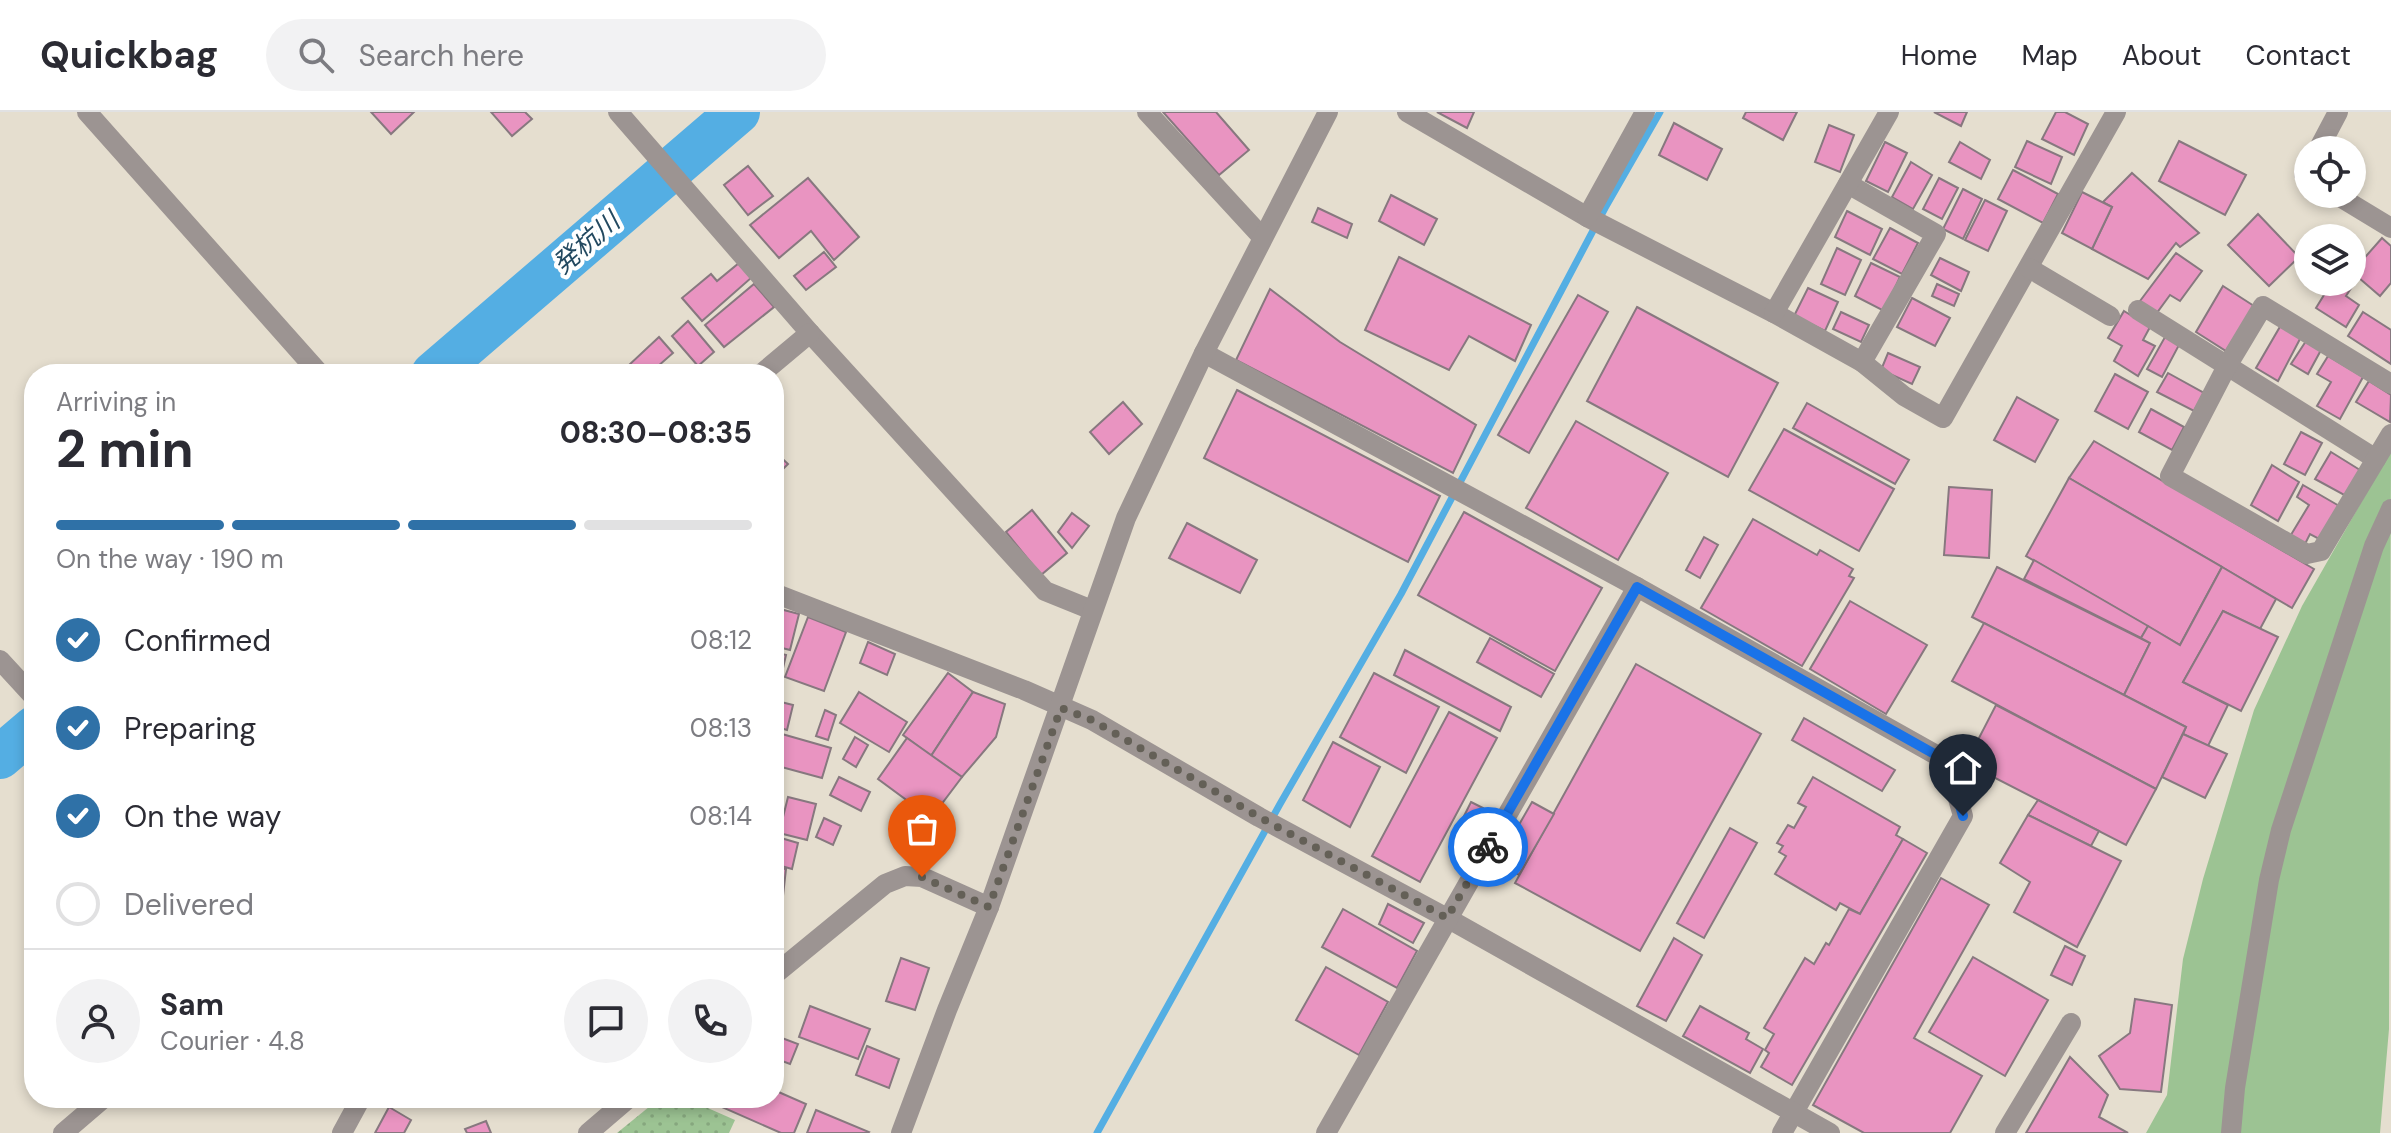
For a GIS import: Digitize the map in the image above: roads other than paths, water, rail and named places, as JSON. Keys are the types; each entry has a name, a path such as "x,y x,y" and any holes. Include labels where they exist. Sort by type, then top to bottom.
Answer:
{"street":[{"path":"87,112 311,364"},
{"path":"618,112 810,333 1045,591 1092,610"},
{"path":"1147,112 1262,237"},
{"path":"901,1133 989,907 1126,518 1204,353 1328,112"},
{"path":"1407,112 1588,217 1862,362 1904,396 1943,418 2116,112"},
{"path":"1588,217 1645,112"},
{"path":"1774,313 1889,112"},
{"path":"2325,136 2338,112"},
{"path":"1848,184 1936,234 1862,362"},
{"path":"2358,208 2391,228"},
{"path":"2029,268 2110,316"},
{"path":"2391,384 2263,306 2227,366 2170,476 2307,554 2321,551 2391,434"},
{"path":"2138,310 2376,459"},
{"path":"773,364 810,333"},
{"path":"1204,353 1637,587 1947,761 1963,816 1782,1133"},
{"path":"2231,1133 2235,1088 2269,880 2281,830 2374,546 2391,509"},
{"path":"1326,1133 1637,587"},
{"path":"784,597 1024,690 1092,720 1259,817 1447,918 1830,1133"},
{"path":"0,660 24,686"},
{"path":"784,967 885,884 905,876 922,877 989,907"},
{"path":"2005,1133 2071,1023"},
{"path":"63,1133 92,1108"},
{"path":"342,1133 356,1108"},
{"path":"588,1133 617,1108"}],"waterway":[{"name":"発杭川","path":"445,364 738,112"},
{"path":"1097,1133 1401,594 1605,208 1660,112"},
{"name":"発杭川","path":"0,757 24,737"}]}
